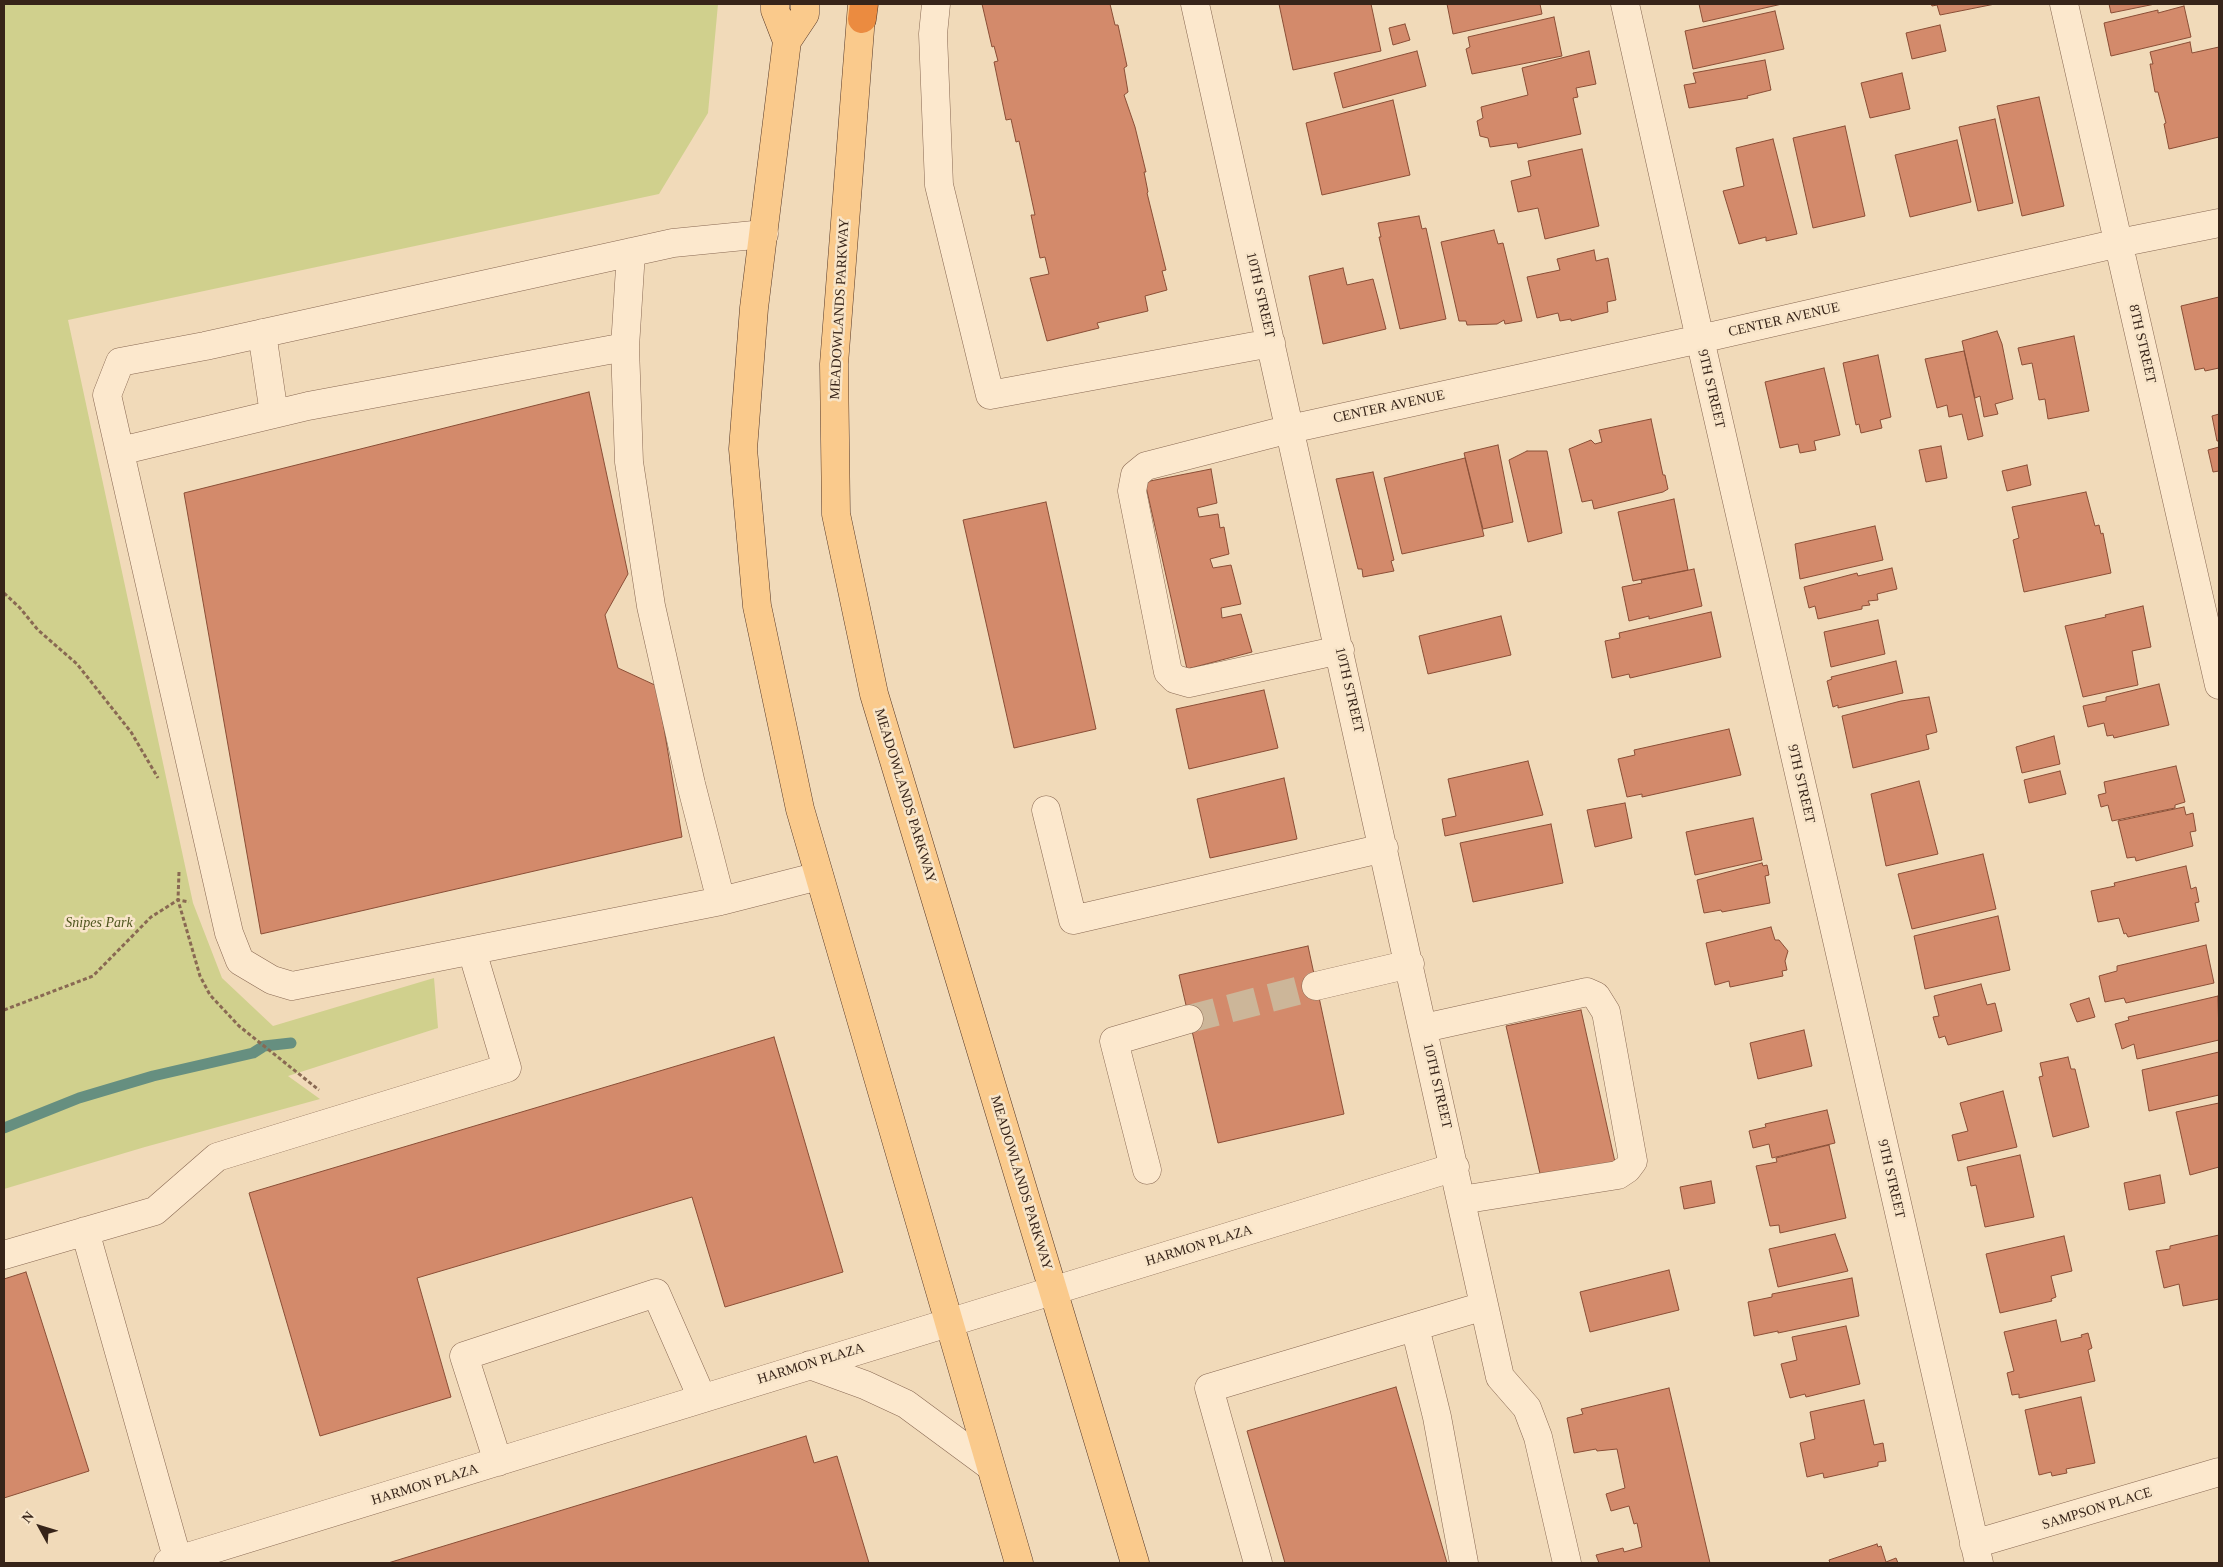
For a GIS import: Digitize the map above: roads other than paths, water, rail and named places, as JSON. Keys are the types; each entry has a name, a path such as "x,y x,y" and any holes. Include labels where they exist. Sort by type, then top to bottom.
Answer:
{"main road":[{"path":"775,4 775,10 788,41"},
{"path":"806,4 805,14 788,41 754,308 743,449 757,606 800,809 1019,1563"},
{"name":"MEADOWLANDS PARKWAY","path":"863,9 834,364 836,514 874,694 1135,1563"}],"street":[{"path":"936,4 933,34 939,185 990,395 1271,343"},
{"name":"10TH STREET","path":"1195,4 1410,964 1500,1377 1527,1408 1538,1436 1567,1563"},
{"name":"9TH STREET","path":"1625,4 1977,1554"},
{"name":"8TH STREET","path":"2064,4 2219,685"},
{"name":"CENTER AVENUE","path":"1340,650 1189,683 1175,679 1168,672 1132,492 1134,475 1146,466 1290,429 1700,339 2119,243 2219,223"},
{"path":"764,234 673,242 262,333 120,362 107,395 227,924 240,961 272,980 292,986 722,901 819,876"},
{"path":"631,252 625,347 629,462 651,606 691,784 722,901"},
{"path":"262,333 274,414"},
{"path":"120,451 308,406 625,347"},
{"path":"1046,810 1073,920 1384,848"},
{"path":"4,1255 155,1211 217,1157 507,1068 472,950"},
{"path":"1316,986 1410,964"},
{"path":"1424,1028 1587,992 1596,996 1606,1012 1633,1161 1627,1169 1618,1175 1461,1200"},
{"path":"1147,1170 1114,1041 1189,1019"},
{"name":"HARMON PLAZA","path":"173,1562 1455,1167"},
{"path":"85,1232 173,1562"},
{"path":"498,1462 464,1356 656,1292 702,1398"},
{"path":"1258,1563 1209,1388 1484,1306"},
{"path":"1415,1327 1437,1417 1464,1563"},
{"path":"810,1365 865,1385 906,1404 990,1466"},
{"name":"SAMPSON PLACE","path":"1977,1554 2219,1472"}],"waterway":[{"path":"4,1128 79,1098 153,1076 253,1053 264,1046 291,1043"}],"tunnel":[{"path":"1189,1019 1316,986"}],"park label":[{"name":"Snipes Park","path":"99,923"}]}
